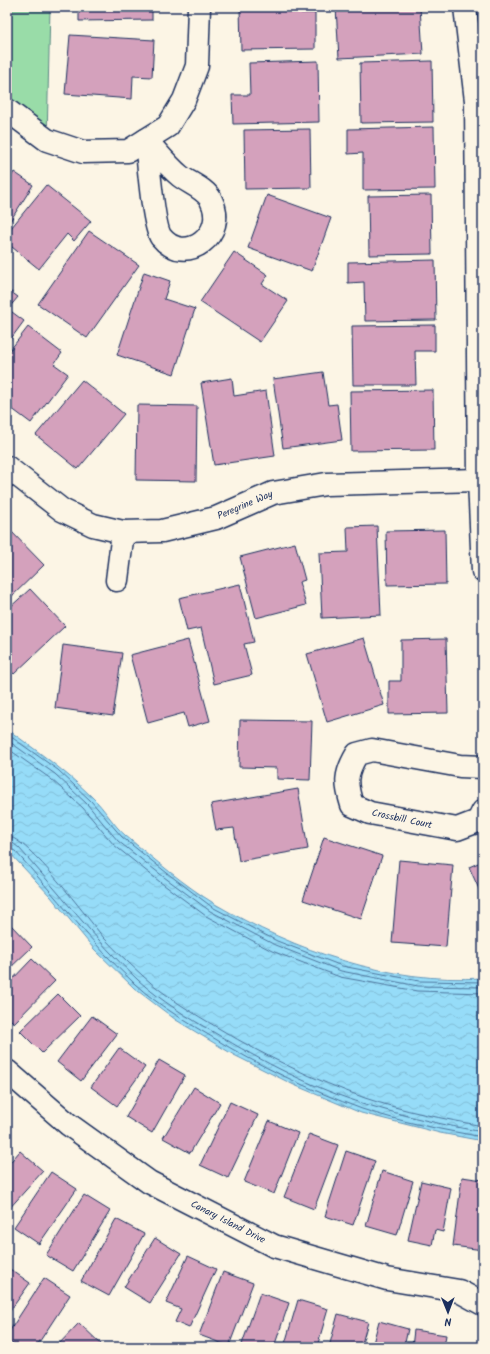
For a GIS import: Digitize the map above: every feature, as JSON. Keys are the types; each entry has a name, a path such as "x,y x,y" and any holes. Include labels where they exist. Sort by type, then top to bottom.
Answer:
{"street":[{"path":"7,110 47,140 83,152 128,151 168,126 184,100 197,66 198,7"},
{"path":"465,7 476,101 479,480 483,571"},
{"path":"146,140 179,175 211,198 217,213 213,230 206,241 190,248 173,247 160,236 155,215 146,140"},
{"name":"Peregrine Way","path":"7,467 62,510 92,524 123,532 162,531 216,518 273,493 318,486 479,480"},
{"path":"117,580 123,532"},
{"name":"Crossbill Court","path":"483,767 460,766 372,750 357,754 348,769 347,788 352,805 370,813 425,824 457,829 478,821 483,811"},
{"name":"Canary Island Drive","path":"7,1071 68,1124 149,1182 274,1246 387,1279 459,1291 483,1304"}],"green space":[{"path":"7,7 50,7 47,140 7,110"}],"water":[{"path":"7,729 72,778 97,802 121,832 158,863 203,897 246,921 311,950 378,970 413,976 483,978 483,1141 440,1133 361,1113 294,1085 234,1055 176,1020 134,988 94,949 51,897 7,850"}],"building":[{"path":"79,7 152,7 152,20 79,21"},
{"path":"240,7 301,7 301,13 315,13 315,49 241,50"},
{"path":"336,7 420,7 423,54 339,58"},
{"path":"70,35 154,40 152,77 133,76 132,99 65,94"},
{"path":"318,61 319,122 233,124 232,95 250,95 249,63"},
{"path":"432,61 433,122 361,123 360,63"},
{"path":"434,127 435,189 363,190 363,153 348,154 348,129"},
{"path":"310,129 311,188 245,189 244,130"},
{"path":"14,172 33,185 7,226 7,183"},
{"path":"46,185 91,221 74,241 67,234 39,269 7,243 7,233"},
{"path":"267,195 331,218 312,271 248,248"},
{"path":"431,195 432,254 369,255 368,196"},
{"path":"89,231 139,265 87,338 38,304"},
{"path":"234,252 268,275 262,284 288,301 260,342 200,302"},
{"path":"435,260 436,320 365,321 364,282 348,283 348,262"},
{"path":"144,272 170,281 164,299 195,309 174,374 117,355"},
{"path":"7,289 18,297 8,309 24,321 7,344"},
{"path":"435,325 435,351 415,351 416,385 353,385 352,326"},
{"path":"28,327 62,353 54,364 68,374 31,423 7,405 7,354"},
{"path":"323,372 328,405 337,404 342,440 283,448 273,379"},
{"path":"232,378 234,396 266,391 275,456 214,465 201,383"},
{"path":"82,380 124,414 78,469 36,435"},
{"path":"433,390 434,450 351,451 350,391"},
{"path":"137,405 197,406 196,481 136,480"},
{"path":"377,526 381,615 322,618 319,553 348,552 347,527"},
{"path":"7,527 44,565 7,601"},
{"path":"445,530 446,584 387,585 386,531"},
{"path":"295,543 305,580 299,582 306,605 256,618 240,557"},
{"path":"240,584 254,642 244,644 252,675 214,684 201,628 187,631 179,598"},
{"path":"30,589 65,626 14,674 7,667 7,610"},
{"path":"364,638 384,705 327,722 307,654"},
{"path":"446,639 448,713 389,714 389,681 401,681 401,640"},
{"path":"188,640 210,721 188,727 184,713 148,723 130,655"},
{"path":"63,645 122,653 113,716 55,708"},
{"path":"240,720 312,721 310,780 277,779 277,768 239,767"},
{"path":"298,789 308,849 239,861 234,828 216,830 211,804"},
{"path":"324,837 382,856 361,919 303,900"},
{"path":"399,860 453,865 446,947 392,943"},
{"path":"483,861 483,898 469,867"},
{"path":"10,924 32,947 7,971 7,927"},
{"path":"32,959 55,981 14,1023 7,1016 7,985"},
{"path":"58,994 80,1016 42,1053 20,1031"},
{"path":"92,1016 117,1034 81,1081 57,1062"},
{"path":"119,1048 145,1067 117,1106 91,1087"},
{"path":"159,1060 185,1075 152,1133 126,1117"},
{"path":"194,1087 220,1103 190,1153 163,1138"},
{"path":"230,1102 258,1115 228,1178 200,1165"},
{"path":"269,1121 298,1133 274,1194 244,1182"},
{"path":"309,1134 338,1145 314,1209 284,1197"},
{"path":"20,1151 43,1171 7,1211 7,1166"},
{"path":"346,1151 375,1161 353,1225 325,1216"},
{"path":"382,1171 413,1181 397,1235 366,1226"},
{"path":"51,1172 77,1189 39,1244 14,1227"},
{"path":"462,1177 483,1180 483,1250 453,1246"},
{"path":"421,1181 451,1188 443,1232 435,1230 432,1245 408,1240"},
{"path":"84,1195 110,1211 73,1271 46,1255"},
{"path":"116,1219 144,1234 109,1296 81,1281"},
{"path":"155,1238 181,1254 150,1303 124,1287"},
{"path":"188,1256 216,1269 189,1328 175,1322 181,1309 166,1303"},
{"path":"7,1267 30,1283 7,1315"},
{"path":"223,1272 253,1283 229,1346 199,1335"},
{"path":"44,1278 70,1295 36,1347 18,1347 7,1340 7,1335"},
{"path":"260,1293 289,1303 274,1347 241,1347"},
{"path":"298,1300 328,1309 317,1347 284,1347"},
{"path":"338,1314 368,1322 361,1347 329,1347"},
{"path":"379,1321 408,1329 404,1347 372,1347"},
{"path":"79,1323 102,1345 99,1347 56,1347"},
{"path":"414,1330 446,1335 444,1347 412,1347"}]}
